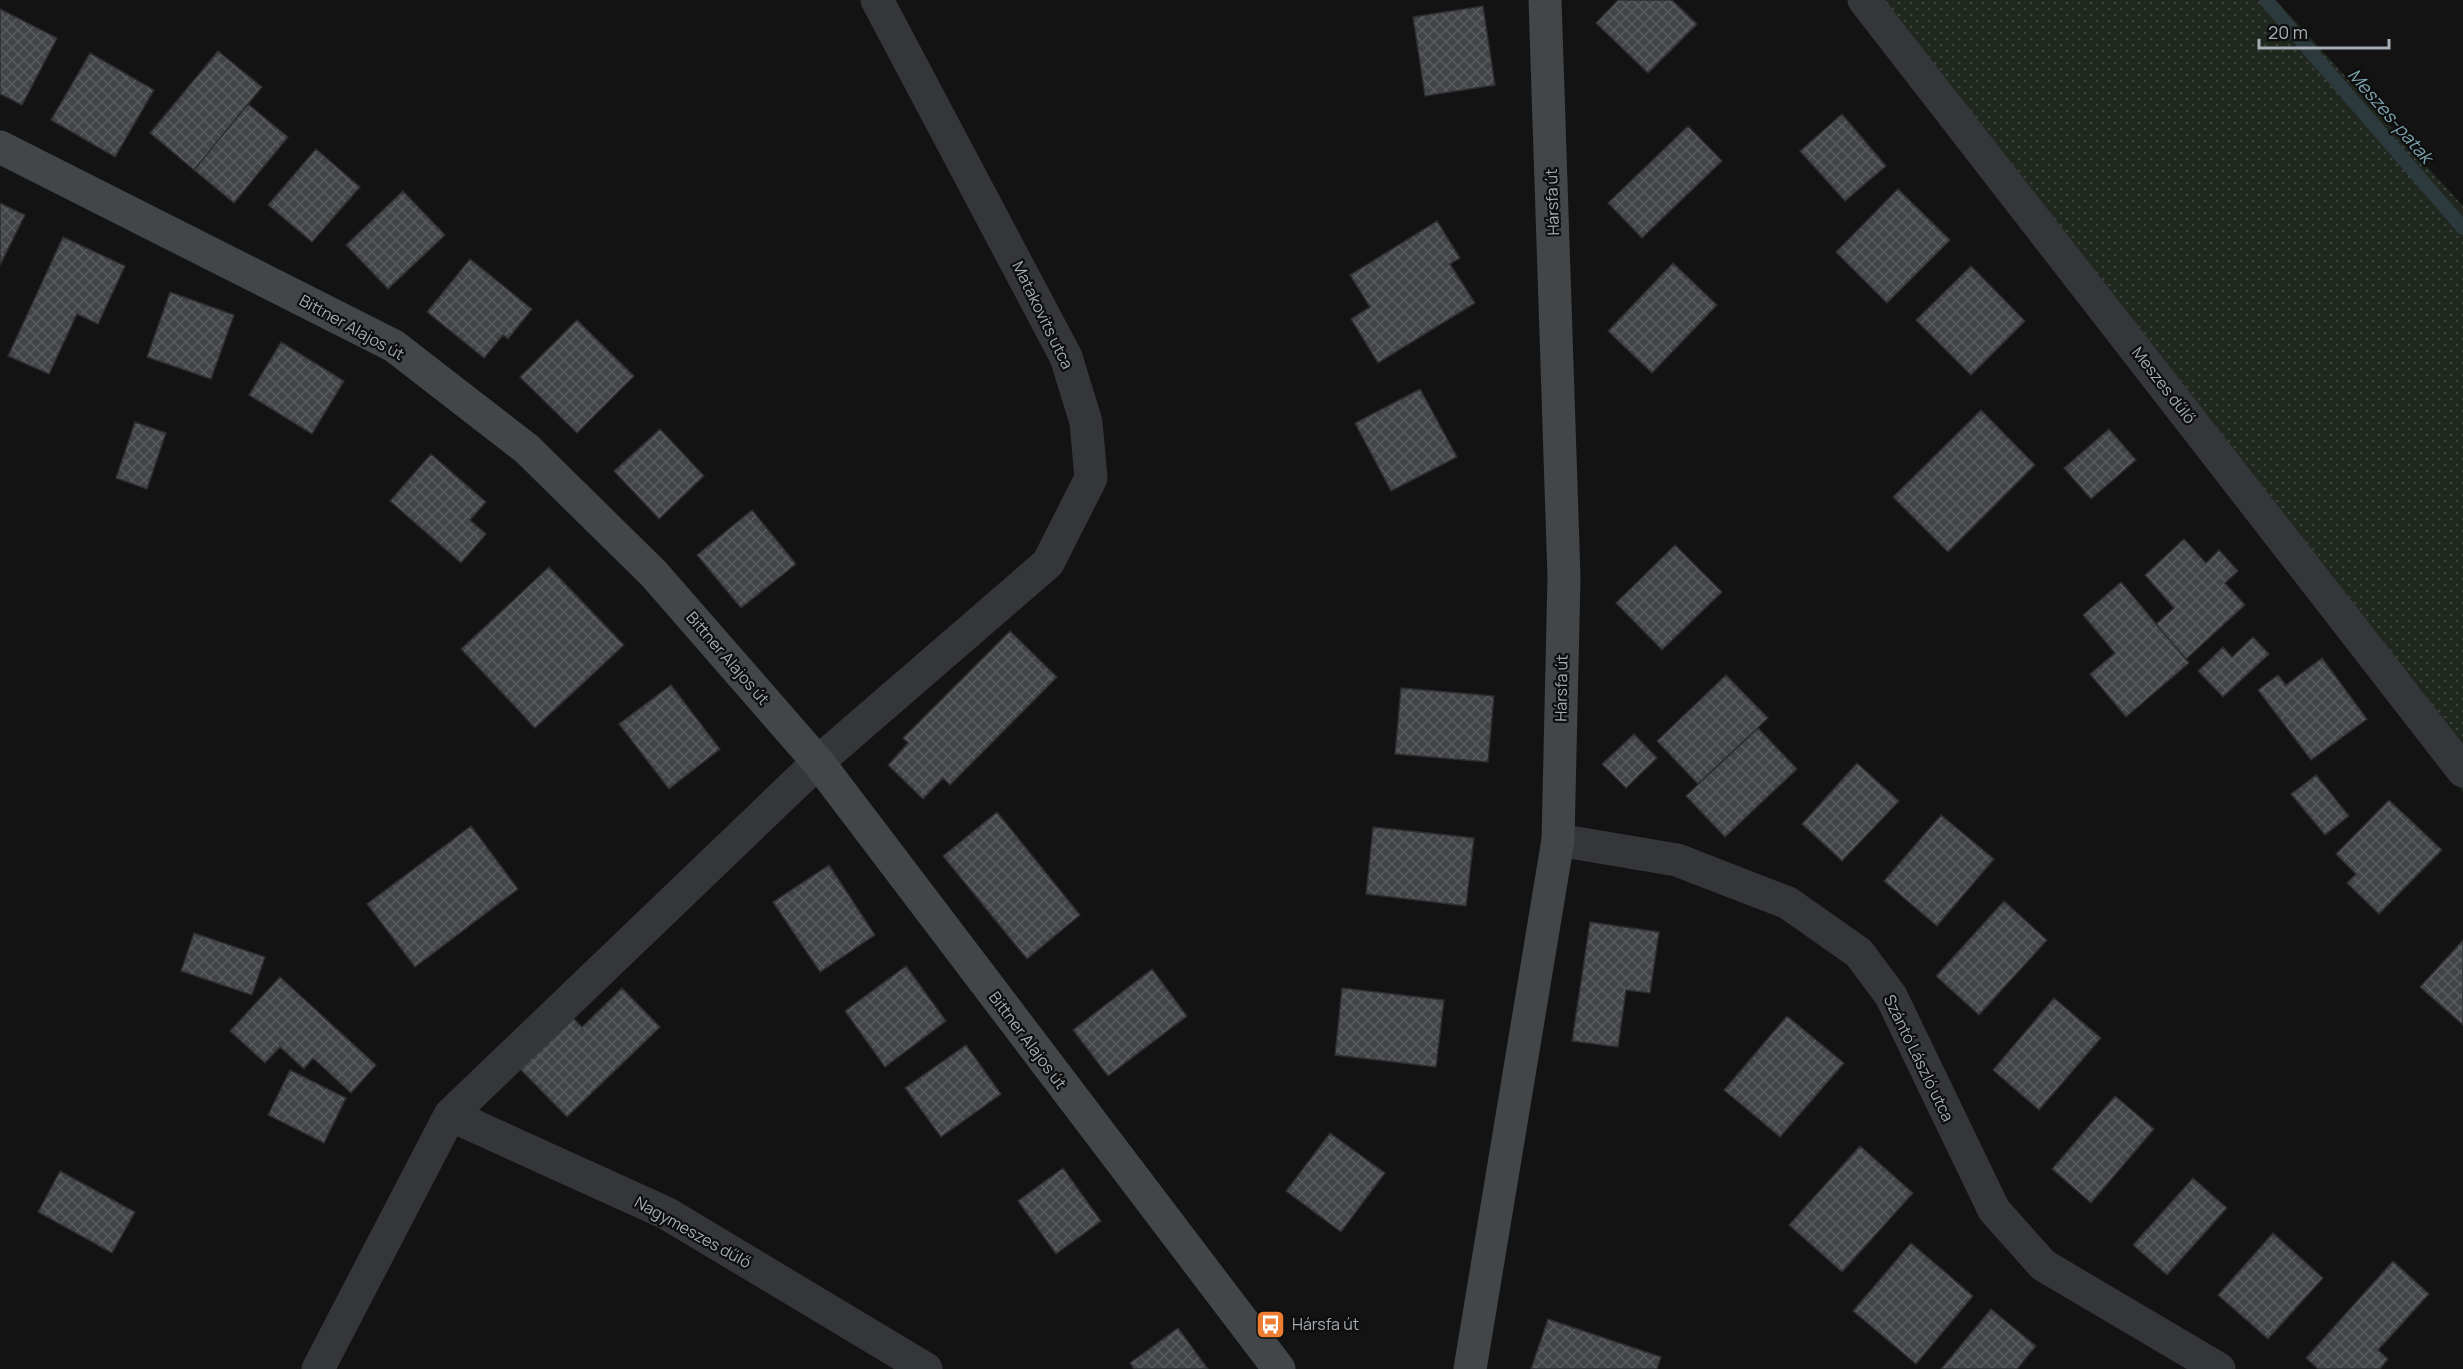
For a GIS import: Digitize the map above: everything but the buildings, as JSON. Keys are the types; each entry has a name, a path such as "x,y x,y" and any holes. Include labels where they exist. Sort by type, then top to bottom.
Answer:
{"street":[{"name":"Matakovits utca","path":"818,762 1048,562 1092,477 1086,422 1066,357 877,0"},
{"name":"Hársfa út","path":"1470,1369 1558,840 1563,578 1545,0"},
{"name":"Meszes dűlő","path":"1864,0 2463,771"},
{"name":"Bittner Alajos út","path":"0,147 394,345 527,449 654,574 818,762 1279,1369"},
{"path":"318,1369 450,1115 818,762"},
{"name":"Szántó László utca","path":"1558,840 1688,864 1788,903 1859,953 1892,996 1994,1210 2043,1265 2220,1369"},
{"name":"Nagymeszes dűlő","path":"450,1115 666,1213 926,1369"}],"shaded area":[{"path":"1873,0 2276,0 2463,206 2463,792"}],"waterway":[{"name":"Meszes-patak","path":"2266,0 2463,228"}],"place":[{"name":"Hársfa út","path":"1271,1324"}]}
